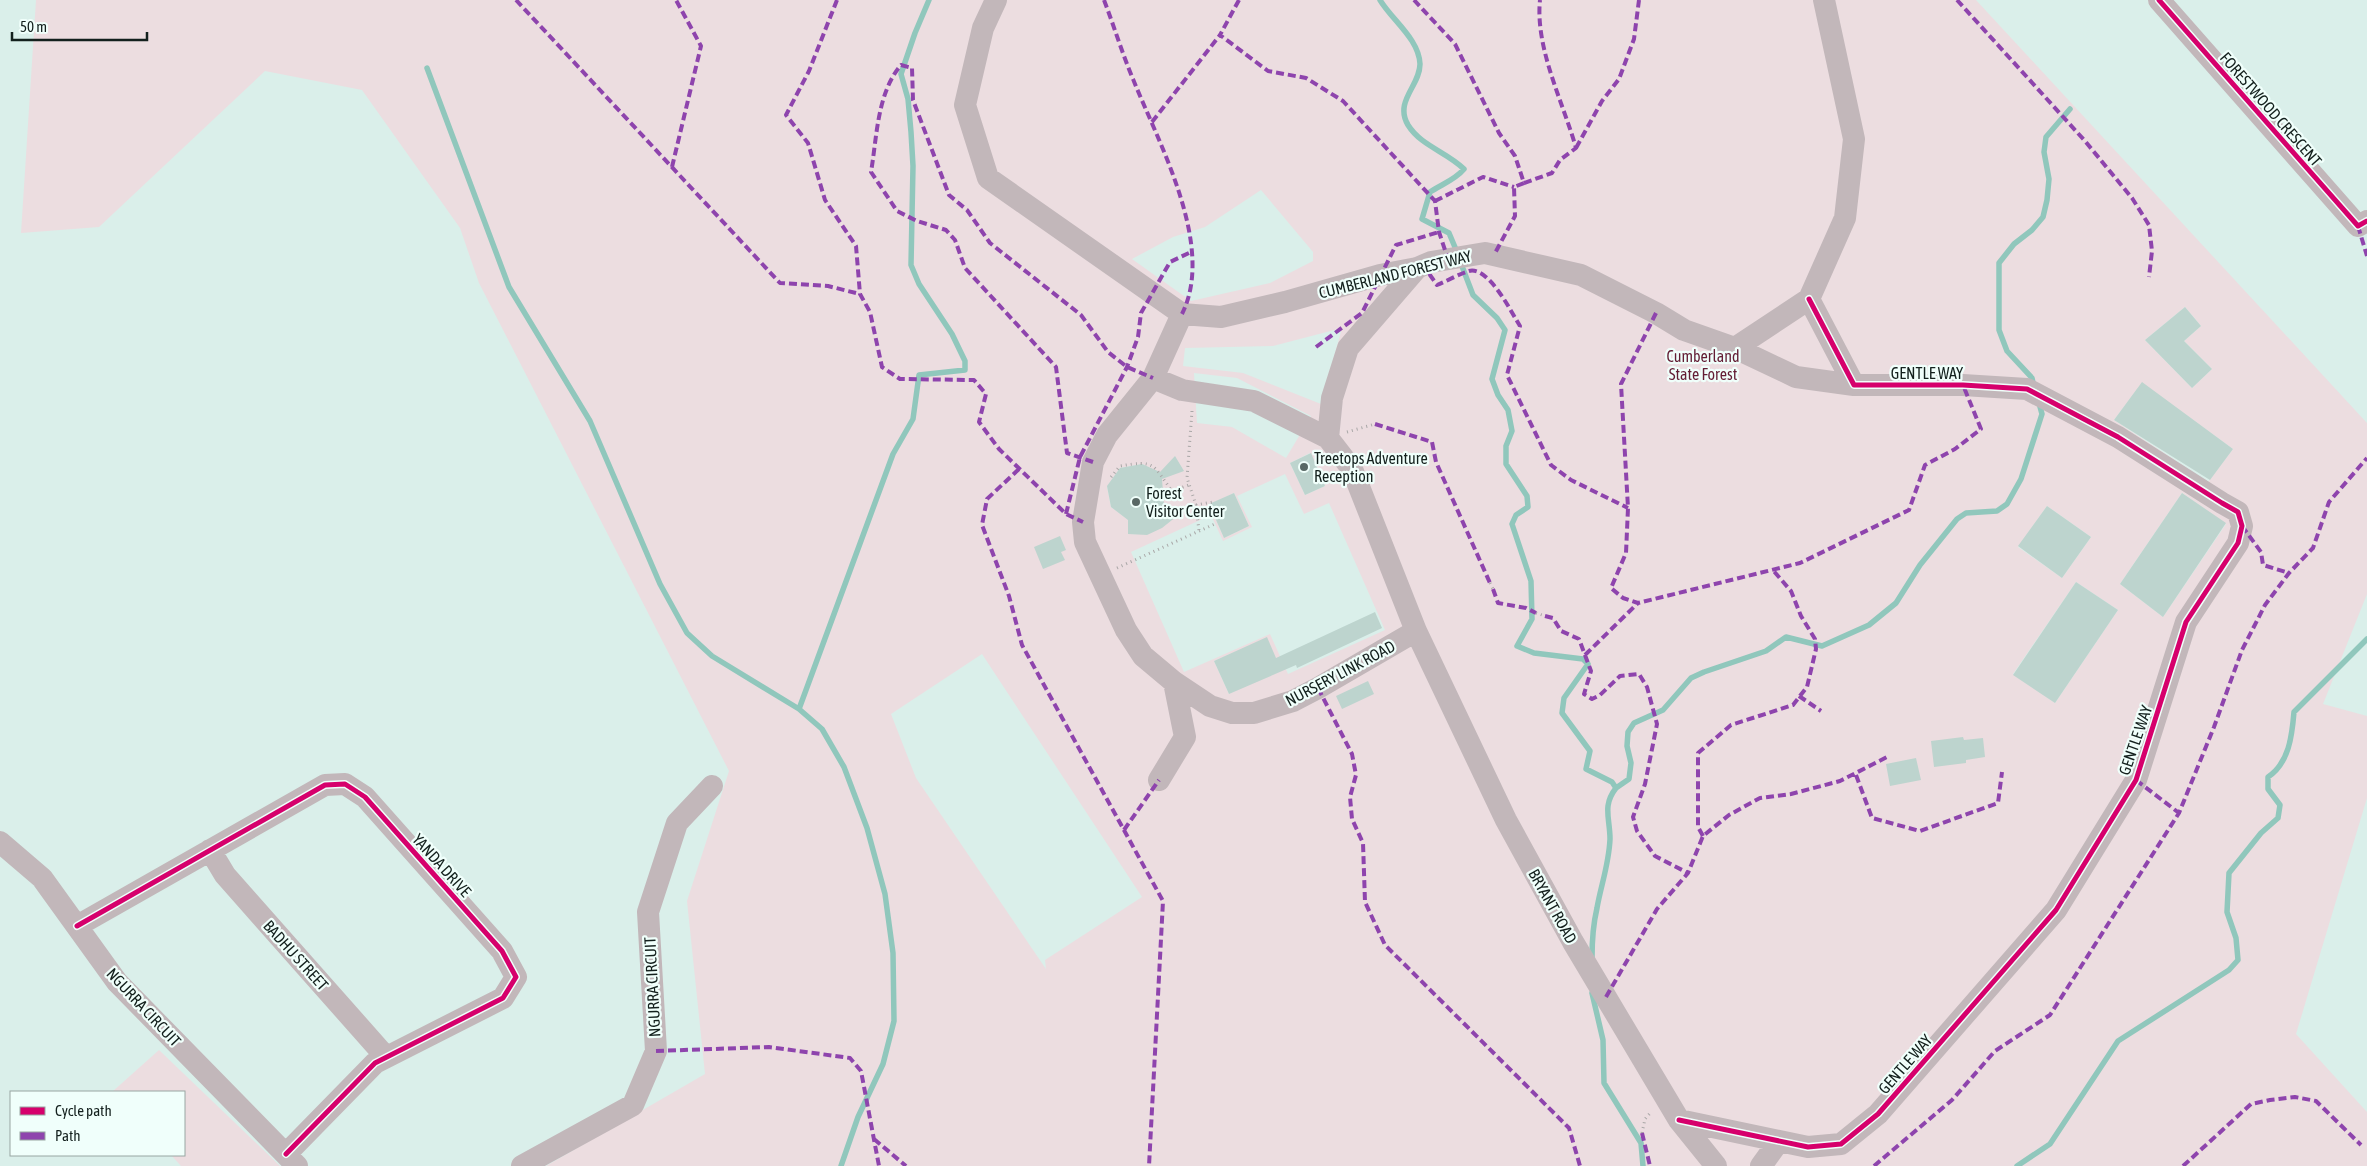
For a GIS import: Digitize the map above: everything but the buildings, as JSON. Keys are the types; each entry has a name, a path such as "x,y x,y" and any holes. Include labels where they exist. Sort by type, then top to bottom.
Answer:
{"street":[{"path":"996,0 983,28 965,104 988,178 1182,314"},
{"path":"1736,348 1809,299 1845,218 1854,139 1824,0"},
{"name":"FORESTWOOD CRESCENT","path":"2159,0 2358,226 2367,221"},
{"name":"CUMBERLAND FOREST WAY","path":"1182,314 1221,317 1284,302 1380,275 1417,268 1431,262 1485,253 1581,274 1656,313 1684,330 1736,348 1796,377 1854,385"},
{"path":"1153,378 1182,390 1254,401 1328,438 1332,398 1348,348 1417,268"},
{"path":"1809,299 1854,385"},
{"name":"NURSERY LINK ROAD","path":"1182,314 1153,378 1112,428 1093,462 1083,522 1085,542 1126,630 1143,656 1174,682 1210,706 1232,714 1254,713 1293,701 1416,631"},
{"name":"GENTLE WAY","path":"1679,1120 1808,1147 1841,1144 1878,1114 2056,910 2136,780 2186,622 2238,543 2242,526 2238,512 2118,437 2027,389 1964,385 1854,385"},
{"name":"BRYANT ROAD","path":"1328,438 1352,469 1416,631 1506,820 1573,942 1679,1120 1716,1166"},
{"path":"1159,780 1185,736 1174,682"},
{"name":"YANDA DRIVE","path":"77,926 325,785 345,784 365,797 502,951 516,977 503,998 375,1063 292,1160"},
{"name":"NGURRA CIRCUIT","path":"522,1166 633,1104 656,1051 648,912 677,823 712,786"},
{"name":"NGURRA CIRCUIT","path":"0,842 42,878 117,982 292,1160"},
{"name":"BADHU STREET","path":"210,850 225,875 386,1057"},
{"path":"1761,1166 1779,1141"}],"path":[{"path":"1192,392 1187,478 1196,505 1199,531"},
{"path":"1328,438 1375,424"},
{"path":"1110,480 1120,466 1142,462 1158,469 1172,491 1189,484"},
{"path":"1196,505 1213,502"},
{"path":"1101,575 1217,523"},
{"path":"1490,583 1493,589"},
{"path":"1536,613 1545,616"}],"green space":[{"name":"Cumberland State Forest","path":"36,0 1976,0 2367,423 2367,594 2323,704 2367,716 2367,798 2296,1034 2367,1112 2367,1166 546,1166 705,1074 687,901 729,771 479,283 460,228 362,90 265,71 99,227 21,233","holes":["1261,190 1313,252 1313,261 1270,283 1191,301 1132,259 1173,237 1205,227","2185,307 2201,326 2184,341 2212,369 2192,388 2145,340","1342,328 1321,404 1243,373 1183,366 1185,348 1273,346","1194,373 1237,378 1311,416 1286,458 1232,427 1197,423","2142,383 2233,449 2208,482 2114,420","1310,453 1325,486 1305,495 1290,463","1142,464 1159,475 1162,484 1162,505 1176,516 1165,525 1149,533 1128,534 1129,520 1111,507 1107,487 1120,468","1285,474 1304,514 1329,503 1385,630 1288,674 1270,634 1184,672 1131,552 1211,515 1223,541 1252,527 1237,496","1234,493 1249,526 1224,538 1209,505","2182,493 2226,524 2163,617 2120,584","2047,506 2091,537 2062,578 2018,547","2076,582 2118,610 2055,703 2013,674","1267,638 1229,694 1214,661","982,654 1142,897 1045,960 1046,969 916,778 891,714"]},
{"path":"159,1050 280,1166 181,1166 172,1156 185,1156 185,1091 113,1091"}],"waterway":[{"path":"799,709 893,454 913,419 919,375 965,370 965,361 952,334 919,284 911,265 913,166 908,99 901,74 929,0"},
{"path":"1380,0 1410,38 1418,55 1419,72 1404,108 1404,116 1408,125 1427,144 1464,169 1452,179 1430,192 1422,219 1449,233 1457,252"},
{"path":"427,68 509,287 590,421 660,584 687,633 712,656 799,709 822,729 844,767 867,828 885,894 893,953 894,1021 883,1064 858,1117 841,1166"},
{"path":"2034,387 2032,378 2007,351 1999,330 1999,263 2014,244 2032,230 2043,217 2049,179 2044,152 2046,137 2070,109"},
{"path":"1460,261 1473,295 1497,318 1505,330 1492,379 1498,395 1508,410 1512,431 1506,446 1506,464 1527,496 1528,507 1516,515 1512,524 1531,581 1532,619 1517,646 1534,653 1583,659 1588,664 1564,698 1562,713 1590,751 1586,769 1612,782 1616,788 1608,807 1610,839 1607,866 1595,921 1592,958"},
{"path":"1616,788 1629,779 1631,763 1627,746 1628,732 1634,723 1663,710 1691,678 1766,651 1786,637 1822,646 1869,625 1896,603 1920,565 1957,519 1966,513 1997,511 2007,504 2021,479 2042,414 2039,403"},
{"path":"2017,1166 2050,1144 2118,1041 2229,970 2238,960 2236,938 2227,912 2229,873 2261,833 2278,818 2280,805 2268,789 2268,777 2285,757 2292,730 2294,712 2367,639"},
{"path":"1592,993 1603,1040 1604,1083 1641,1143 1643,1166"}],"marked path":[{"path":"516,0 780,283 828,286 860,294"},
{"path":"672,167 701,46 676,0"},
{"path":"837,0 809,71 786,115 808,143 825,200 856,246 860,294 870,312 882,367 900,379 974,380 986,394 979,422 999,449 1066,514 1083,522"},
{"path":"1104,0 1129,69 1169,164 1180,195 1188,227 1192,258 1191,287 1182,314"},
{"path":"1239,0 1220,35 1268,71 1306,78 1343,101 1435,201 1439,232 1448,259"},
{"path":"1414,0 1455,44 1499,133 1515,156 1524,183 1514,187 1515,216 1494,255"},
{"path":"1524,183 1552,173 1560,160 1576,148 1546,56 1542,37 1540,0"},
{"path":"1576,148 1602,101 1619,79 1634,39 1639,0"},
{"path":"1957,0 2085,141 2132,198 2149,225 2152,251 2149,277"},
{"path":"1152,122 1220,35"},
{"path":"1093,462 1067,453 1056,367 965,268 955,240 946,230 917,221 897,211 871,172 879,116 887,89 901,65 912,68 913,100 949,195 967,210 990,243 1081,315 1108,352 1127,367 1153,378"},
{"path":"1435,201 1483,177 1514,187"},
{"path":"2358,226 2367,256"},
{"path":"1316,347 1362,313 1396,245 1439,232"},
{"path":"1066,514 1080,457 1127,367 1138,337 1141,313 1170,262 1193,251"},
{"path":"1431,262 1430,275 1437,285 1469,271 1477,271 1499,291 1520,326 1507,375 1551,465 1571,480 1628,508"},
{"path":"1656,313 1621,384 1628,508 1626,553 1611,588 1623,598 1638,603 1800,563 1909,510 1925,465 1955,449 1981,429 1963,385"},
{"path":"1375,424 1432,442 1436,462 1490,583"},
{"path":"1874,1166 1952,1100 1995,1051 2050,1015 2179,813 2214,727 2242,650 2265,605 2289,573 2313,548 2329,502 2367,458"},
{"path":"1019,469 987,499 982,525 1009,596 1022,645 1163,901 1149,1166"},
{"path":"2242,526 2261,552 2263,565 2289,573"},
{"path":"1703,836 1698,827 1698,753 1731,725 1793,705 1807,687 1816,649 1815,639 1801,616 1791,591 1772,569"},
{"path":"1493,589 1498,603 1526,608 1536,613"},
{"path":"1585,655 1638,603"},
{"path":"1545,616 1553,618 1561,631 1579,639 1591,671 1584,694 1592,699 1600,695 1620,676 1639,674 1647,687 1657,724 1645,784 1633,817 1637,831 1655,856 1688,873"},
{"path":"1318,688 1352,754 1356,775 1350,797 1352,819 1363,843 1365,902 1385,945 1569,1128 1580,1166"},
{"path":"1799,696 1821,711"},
{"path":"1606,997 1657,909 1688,873 1703,836 1729,815 1760,798 1791,794 1840,781 1887,757"},
{"path":"1856,775 1872,818 1920,831 1998,803 2002,772"},
{"path":"1124,830 1159,780"},
{"path":"2136,780 2179,813"},
{"path":"656,1051 769,1047 850,1058 861,1071 879,1166"},
{"path":"2183,1166 2251,1104 2295,1097 2316,1101 2361,1145"},
{"path":"1642,1133 1650,1166"},
{"path":"874,1139 906,1166"}],"cycle path":[{"path":"2159,0 2358,226 2367,221"},
{"path":"1679,1120 1808,1147 1841,1144 1878,1114 2056,910 2136,780 2186,622 2238,543 2242,526 2238,512 2118,437 2027,389 1963,385 1854,385 1809,299"},
{"path":"77,926 325,785 345,784 365,797 502,951 516,977 503,998 375,1063 286,1154"}],"place":[{"name":"Treetops Adventure Reception","path":"1304,467"},
{"name":"Forest Visitor Center","path":"1136,502"}]}
